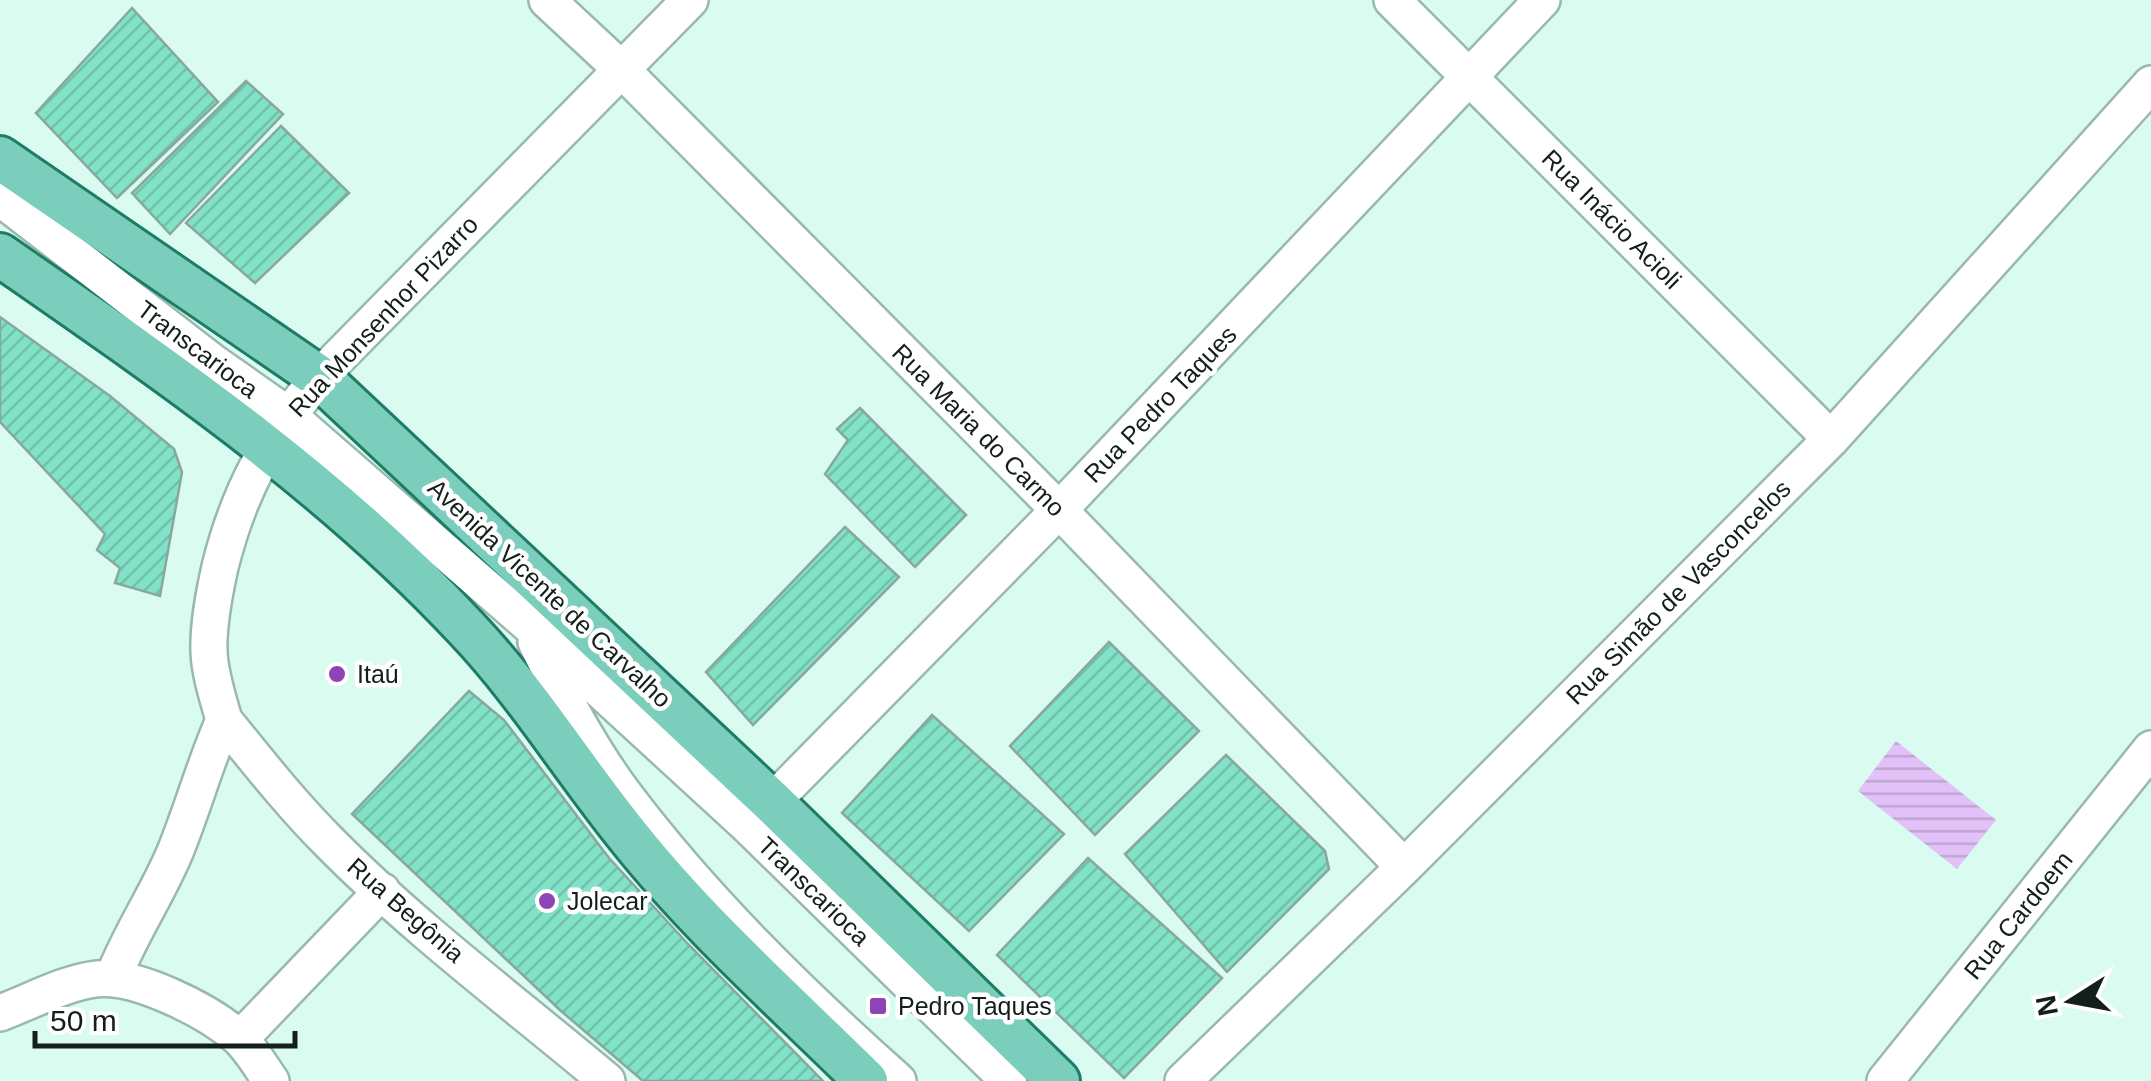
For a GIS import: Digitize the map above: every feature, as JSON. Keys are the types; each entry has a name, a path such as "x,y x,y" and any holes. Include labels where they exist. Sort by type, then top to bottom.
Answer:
{"main road":[{"name":"Avenida Vicente de Carvalho","path":"0,158 319,376 772,802 1058,1081"},
{"path":"0,255 278,430 511,680 628,837 866,1081"}],"street":[{"name":"Rua Maria do Carmo","path":"547,0 622,68 1404,866"},
{"name":"Rua Monsenhor Pizarro","path":"224,720 209,650 214,593 238,503 278,430 319,376 690,0"},
{"name":"Rua Inácio Acioli","path":"1392,0 1832,439"},
{"name":"Rua Pedro Taques","path":"772,802 1058,510 1542,0"},
{"name":"Rua Simão de Vasconcelos","path":"1184,1081 1832,439 2151,84"},
{"name":"Transcarioca","path":"0,198 214,362 278,430 527,623 744,824 1009,1081"},
{"name":"Transcarioca","path":"527,623 582,728 622,791 667,848 836,1025 898,1081"},
{"name":"Rua Begônia","path":"224,720 296,806 382,891 607,1081"},
{"path":"112,978 174,852 224,720"},
{"name":"Rua Cardoem","path":"1885,1081 2151,748"},
{"path":"240,1039 382,891"},
{"path":"0,1013 78,983 112,978 153,990 203,1012 240,1039 271,1081"}],"shaded area":[{"path":"1896,741 1996,820 1957,869 1858,791"}],"building":[{"path":"132,8 218,102 117,198 36,113"},
{"path":"246,81 283,114 170,234 132,193"},
{"path":"281,126 349,193 255,283 186,223"},
{"path":"0,317 110,396 174,449 182,472 160,596 115,583 120,568 97,550 105,534 0,422"},
{"path":"860,408 966,515 915,567 825,474 848,440 837,429"},
{"path":"845,527 899,577 753,725 706,672"},
{"path":"1109,642 1199,731 1095,835 1010,746"},
{"name":"Jolecar","path":"469,691 504,720 609,858 823,1081 643,1081 561,1011 352,814"},
{"path":"932,715 1064,834 969,931 842,813"},
{"path":"1226,755 1325,851 1329,869 1227,972 1125,854"},
{"path":"1088,858 1222,978 1124,1078 997,955"}],"place":[{"name":"Itaú","path":"337,674"},
{"name":"Jolecar","path":"547,901"},
{"name":"Pedro Taques","path":"878,1006"}]}
